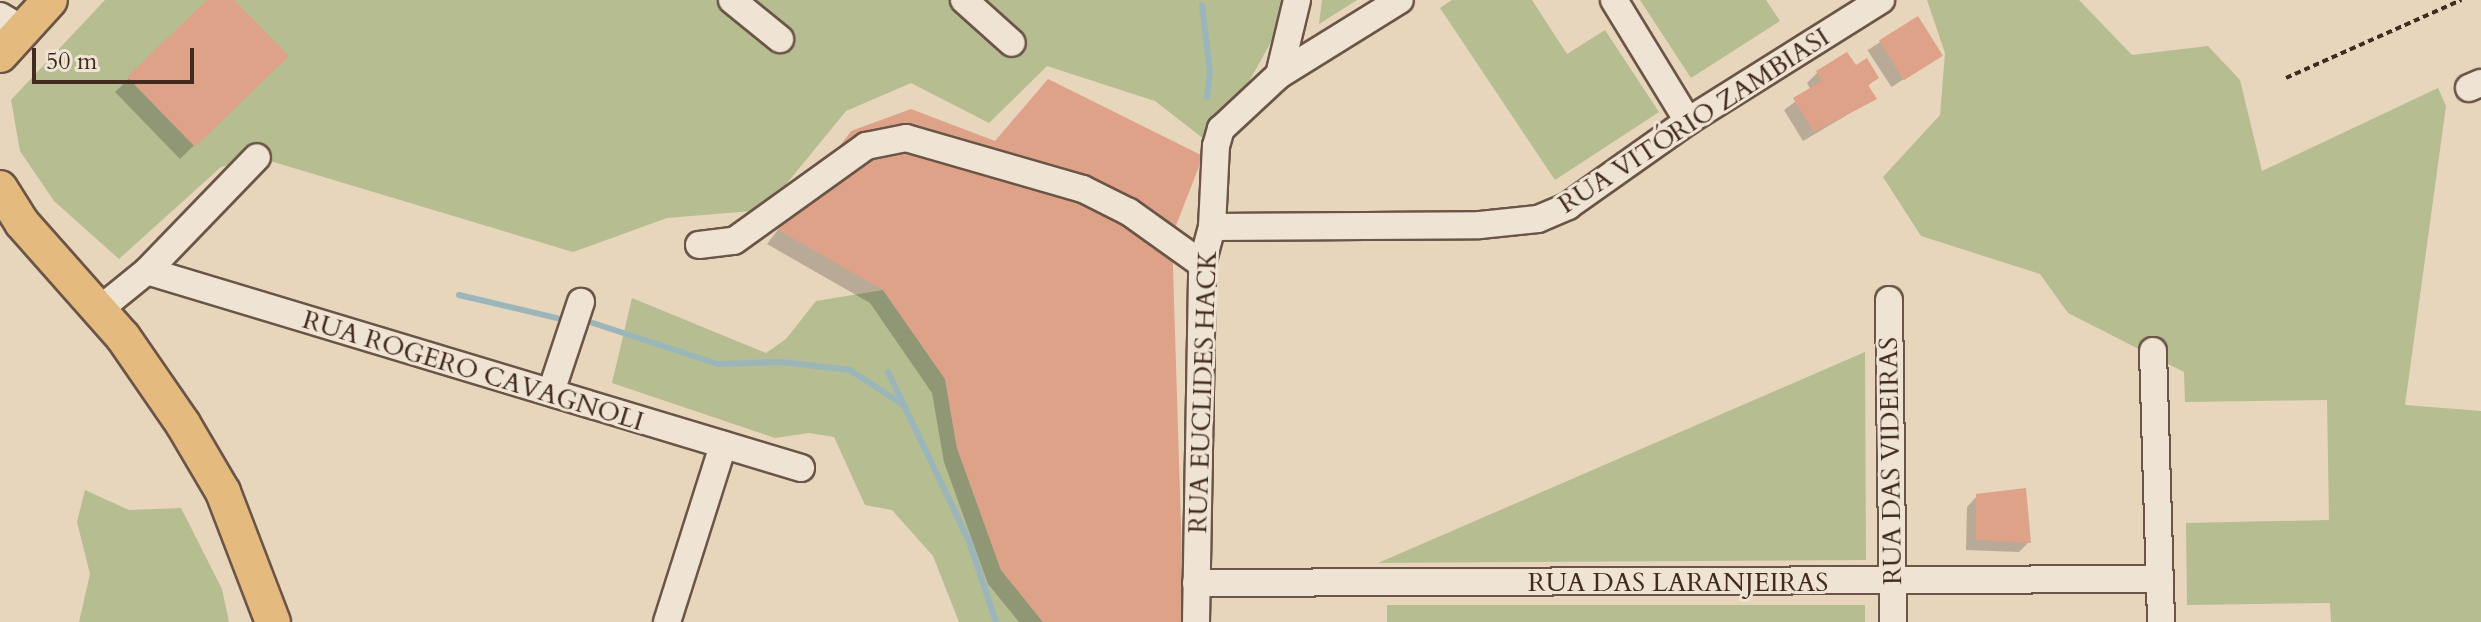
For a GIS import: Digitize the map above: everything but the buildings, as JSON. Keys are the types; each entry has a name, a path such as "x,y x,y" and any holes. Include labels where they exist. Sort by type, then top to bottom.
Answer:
{"main road":[{"path":"0,55 12,23 50,0"},
{"path":"0,188 11,216 100,309 183,424 223,492 273,622"}],"street":[{"path":"732,0 780,39"},
{"path":"964,0 1012,43"},
{"path":"1279,75 1297,0"},
{"name":"RUA EUCLIDES HACK","path":"1196,622 1202,264 1212,227 1221,129 1279,75 1400,0"},
{"path":"1614,0 1688,121"},
{"name":"RUA VITÓRIO ZAMBIASI","path":"1212,227 1480,225 1538,219 1568,206 1688,121 1881,0"},
{"path":"699,245 734,241 866,146 906,138 1083,189 1129,212 1202,264"},
{"path":"100,309 147,271 257,157"},
{"name":"RUA ROGERO CAVAGNOLI","path":"147,271 801,468"},
{"name":"RUA DAS VIDEIRAS","path":"1889,300 1893,622"},
{"path":"551,392 581,302"},
{"path":"2153,351 2161,622"},
{"path":"667,622 723,445"},
{"name":"RUA DAS LARANJEIRAS","path":"1196,583 2160,579"}],"path":[{"path":"2286,78 2461,0"}],"green space":[{"path":"105,0 1290,0 1290,8 1213,146 1155,101 1047,66 989,123 911,83 846,111 765,210 667,218 573,252 257,157 221,167 119,259 54,201 20,151 11,100"},
{"path":"1322,0 1357,0 1319,24"},
{"path":"1452,0 1532,0 1567,54 1605,30 1659,112 1555,180 1440,8"},
{"path":"1640,0 1766,0 1780,21 1691,78"},
{"path":"1927,0 2079,0 2132,55 2208,46 2240,80 2262,171 2438,88 2446,106 2405,405 2481,411 2481,622 2331,622 2330,603 2187,605 2186,523 2329,520 2327,400 2185,402 2184,372 2068,313 2040,274 1921,236 1883,177 1940,115 1945,53"},
{"path":"883,290 945,379 957,448 1001,570 1043,622 959,622 933,556 892,510 865,505 834,437 809,433 775,438 612,383 632,298 766,353 786,339 816,301"},
{"path":"1865,352 1866,560 1378,563"},
{"path":"85,490 129,510 181,508 222,589 229,622 79,622 90,574 77,522"},
{"path":"1387,605 1865,605 1865,622 1387,622"}],"waterway":[{"path":"1202,5 1210,72 1207,97"},
{"path":"459,295 557,318"},
{"path":"593,323 718,364 782,362 850,370 905,406"},
{"path":"888,372 969,541 996,622"}]}
